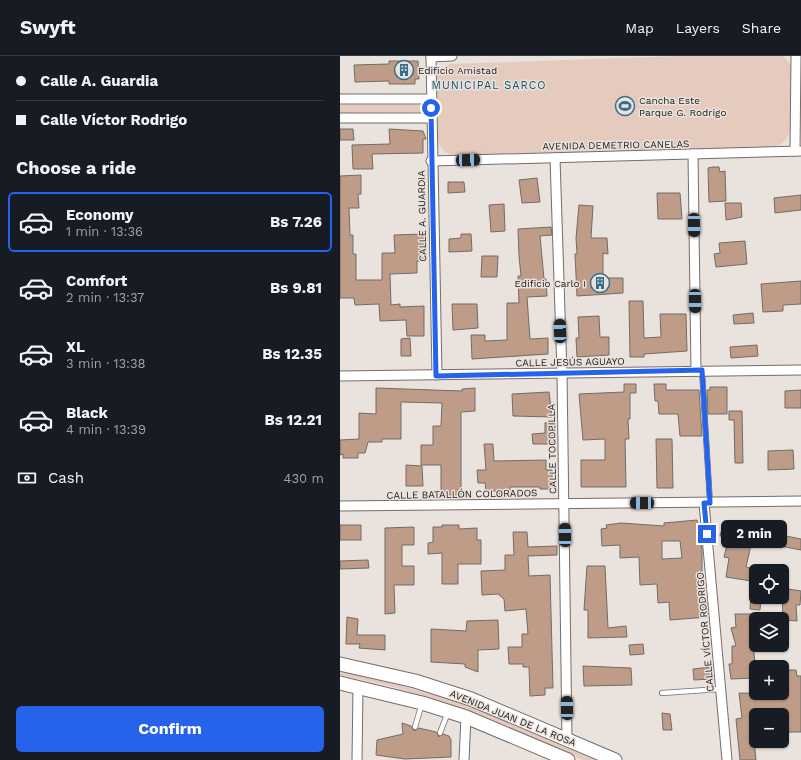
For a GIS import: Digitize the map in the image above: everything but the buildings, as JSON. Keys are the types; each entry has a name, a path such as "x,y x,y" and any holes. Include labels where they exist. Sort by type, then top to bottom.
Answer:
{"main road":[{"name":"AVENIDA JUAN DE LA ROSA","path":"340,664 415,681 471,699 616,760"},
{"name":"AVENIDA JUAN DE LA ROSA","path":"340,683 422,702 466,718 568,760"}],"street":[{"path":"431,56 452,56"},
{"name":"CALLE A. GUARDIA","path":"431,56 431,160 436,376"},
{"path":"796,56 798,152"},
{"path":"340,98 431,99"},
{"path":"340,118 431,118"},
{"name":"AVENIDA DEMETRIO CANELAS","path":"431,160 798,152"},
{"name":"CALLE VÍCTOR RODRIGO","path":"693,154 699,371"},
{"name":"CALLE TOCOPILLA","path":"555,158 562,373 568,740"},
{"name":"CALLE JESÚS AGUAYO","path":"340,376 436,376 801,370"},
{"name":"CALLE BATALLÓN COLORADOS","path":"340,506 801,501"},
{"name":"CALLE VÍCTOR RODRIGO","path":"707,503 727,760"},
{"path":"356,760 358,687"},
{"path":"464,760 466,718"}],"lane":[{"name":"CALLE VÍCTOR RODRIGO","path":"699,371 707,503"},
{"path":"662,693 722,689"},
{"path":"415,727 422,702"},
{"path":"440,734 448,711"}],"shaded area":[{"path":"680,56 782,56 787,59 791,66 790,130 786,140 781,144 771,147 455,155 444,151 438,142 437,76 439,71 449,64"},
{"path":"340,105 420,105 421,112 340,113"},
{"path":"340,671 374,678 468,705 595,760 583,760 453,705 422,695 340,675"}],"place":[{"name":"Edificio Amistad","path":"404,70"},
{"name":"Cancha Este Parque G. Rodrigo","path":"625,106"},
{"name":"Edificio Carlo I","path":"600,283"}],"district":[{"name":"MUNICIPAL SARCO","path":"489,85"}],"route":[{"path":"431,108 436,376 702,370 710,503 704,503 707,534"}]}
